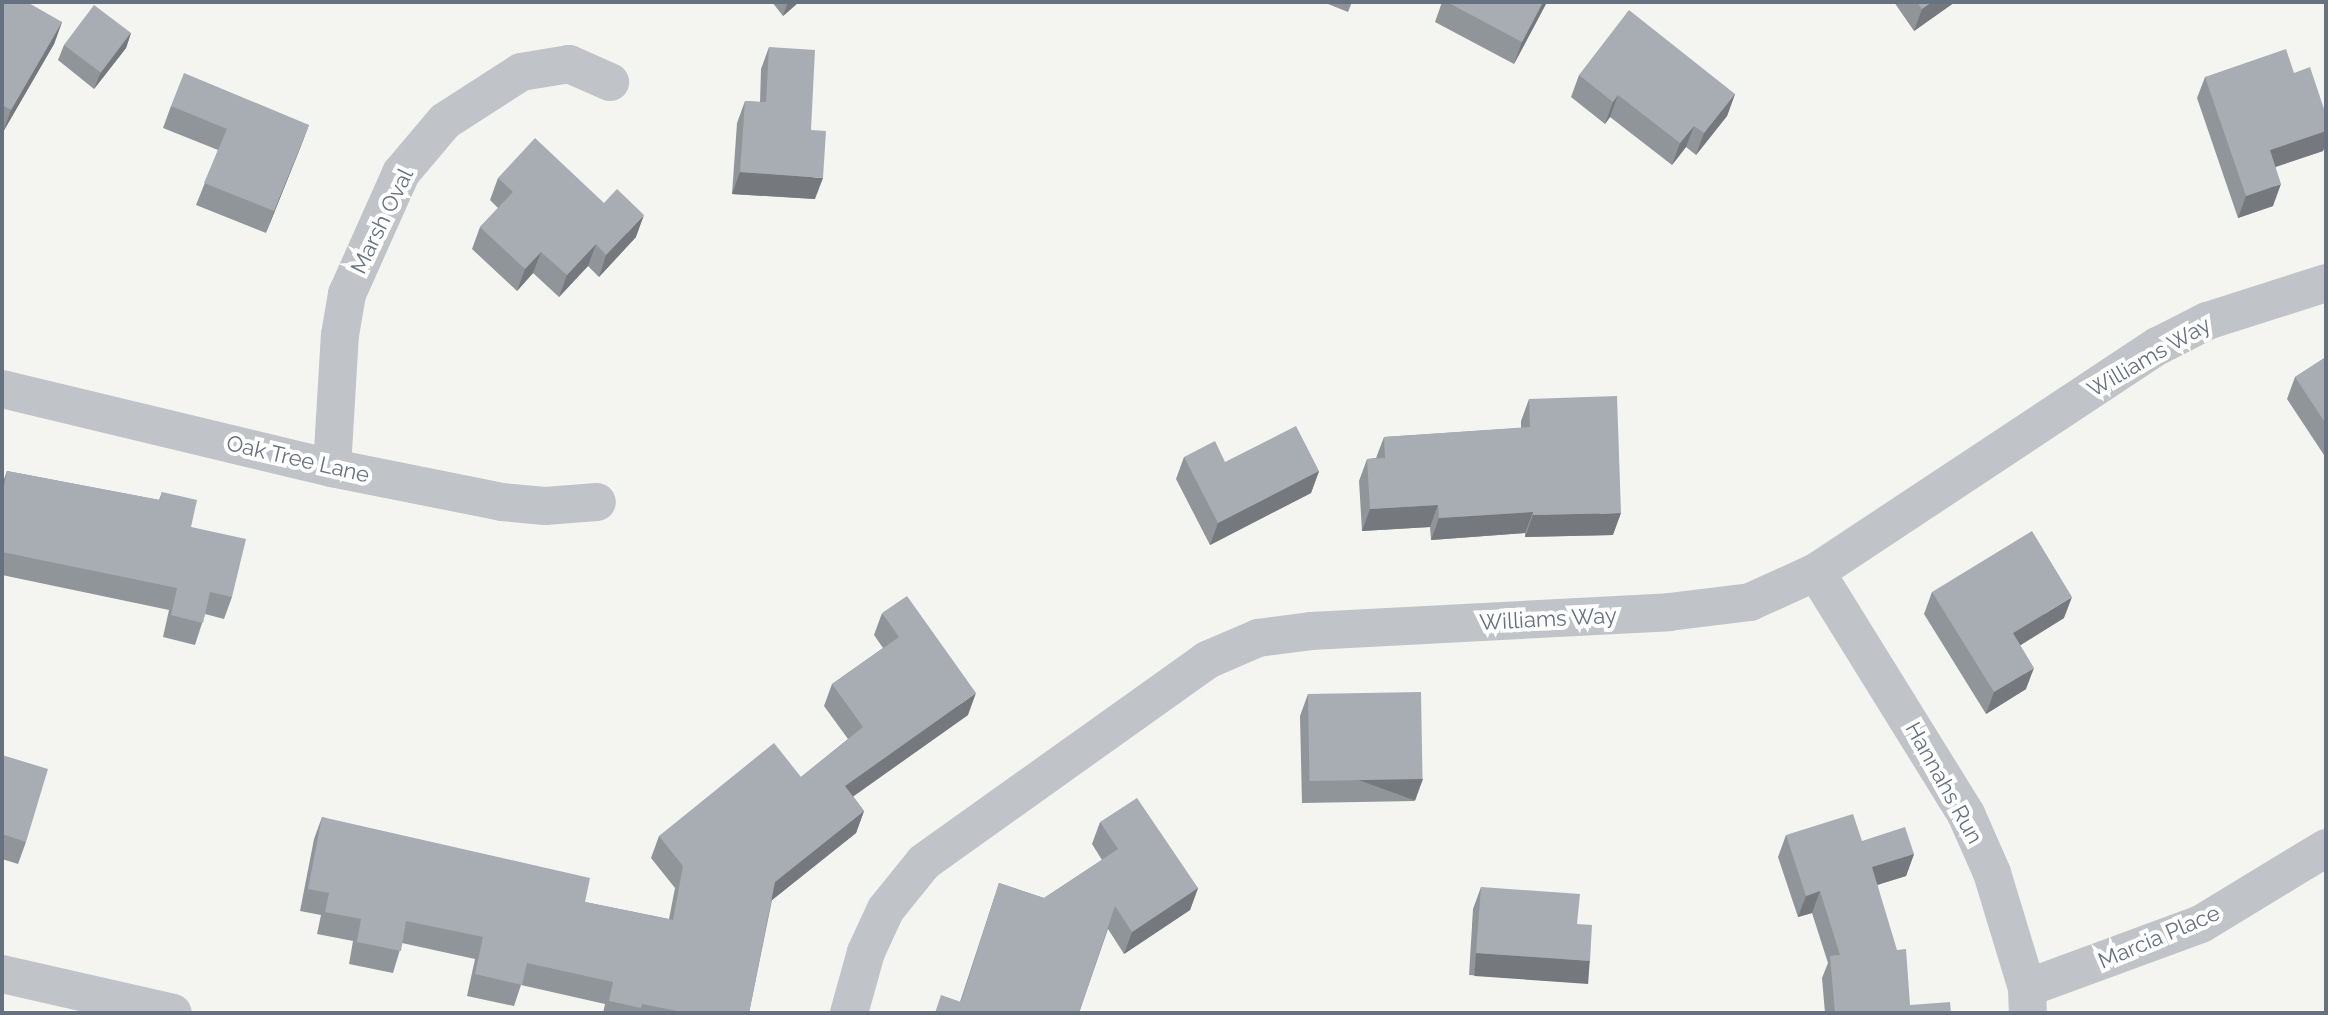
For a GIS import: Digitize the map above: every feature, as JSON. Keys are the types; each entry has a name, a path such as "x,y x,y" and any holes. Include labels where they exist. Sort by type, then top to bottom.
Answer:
{"street":[{"name":"Marsh Oval","path":"332,468 340,335 347,294 401,173 445,121 521,72 569,64 610,82"},
{"name":"Williams Way","path":"849,1013 866,952 886,909 924,862 1207,660 1258,638 1311,631 1669,612 1750,602 1816,572 2158,346 2207,321 2326,283"},
{"name":"Oak Tree Lane","path":"2,389 332,468 502,502 545,506 597,502"},
{"name":"Hannahs Run","path":"1816,572 1966,814 1992,873 2027,1000"},
{"name":"Marcia Place","path":"2027,1000 2201,924 2326,848"},
{"path":"2,974 173,1013"}],"building":[{"path":"2,2 27,2 62,22 11,110 2,105"},
{"path":"1447,2 1543,2 1522,42"},
{"path":"1917,2 1932,2 1922,9"},
{"path":"94,5 131,33 101,73 64,45"},
{"path":"1629,10 1735,94 1704,133 1694,126 1680,143 1618,95 1613,102 1579,75"},
{"path":"769,47 815,50 811,130 826,131 823,178 740,172 745,101 766,102"},
{"path":"2286,49 2294,73 2310,67 2326,115 2326,131 2270,150 2281,184 2246,196 2205,77"},
{"path":"184,73 309,125 274,211 204,183 227,129 171,106"},
{"path":"535,138 604,203 617,189 644,215 606,255 596,244 567,275 541,252 525,269 480,227 513,192 498,178"},
{"path":"2326,357 2326,424 2295,377"},
{"path":"1617,396 1621,513 1533,515 1533,512 1439,518 1438,505 1370,509 1367,459 1385,458 1384,437 1530,427 1529,399"},
{"path":"1296,426 1319,471 1218,523 1184,457 1215,441 1225,462"},
{"path":"7,471 160,500 162,492 197,500 191,527 246,539 232,597 210,592 203,623 171,615 177,588 2,552 2,496"},
{"path":"2032,531 2072,597 2013,633 2034,668 1994,692 1932,592"},
{"path":"907,596 976,693 845,786 864,811 775,882 749,1013 687,1013 609,1001 613,982 527,963 522,985 475,974 483,937 406,921 401,951 357,942 361,919 325,912 329,893 308,889 322,817 590,878 585,902 673,920 683,866 659,836 774,743 801,777 863,727 832,684 899,637 882,613"},
{"path":"1421,692 1423,779 1310,781 1308,694"},
{"path":"2,755 48,769 26,842 2,834"},
{"path":"1137,798 1198,888 1132,932 1115,906 1079,1013 935,1013 941,995 961,1002 999,883 1044,898 1118,849 1100,822"},
{"path":"1853,814 1862,841 1905,827 1914,854 1872,867 1897,950 1906,949 1910,1005 1950,1002 1951,1013 1835,1013 1830,956 1840,955 1820,891 1806,896 1786,835"},
{"path":"1481,887 1580,894 1577,924 1592,925 1590,961 1476,953"}]}
